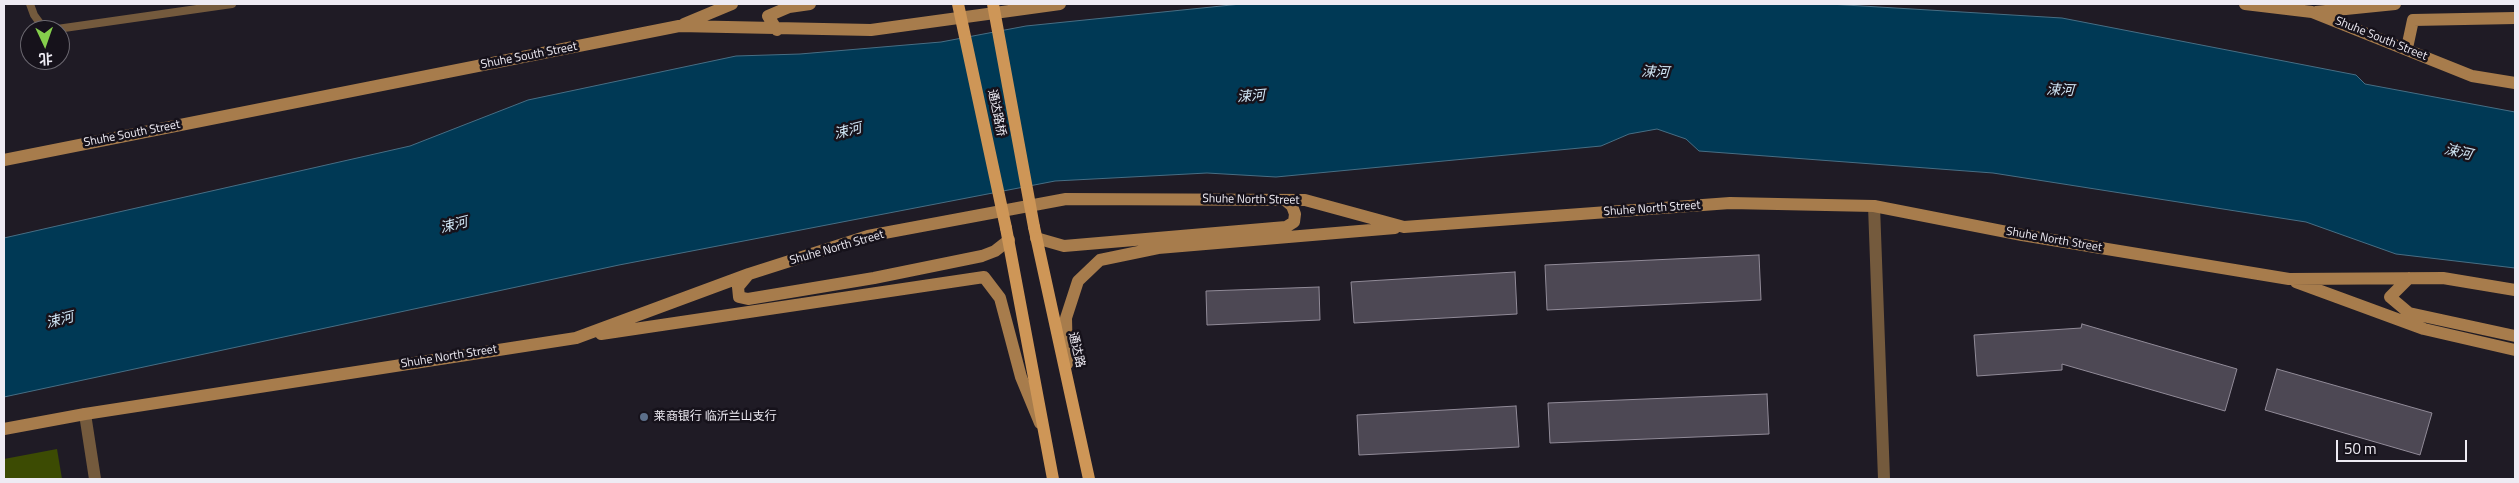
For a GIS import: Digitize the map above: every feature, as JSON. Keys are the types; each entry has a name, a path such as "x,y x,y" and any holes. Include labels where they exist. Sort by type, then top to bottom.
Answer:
{"main road":[{"path":"678,26 732,4"},
{"path":"777,30 768,16 789,7 810,4"},
{"name":"通达路桥","path":"958,4 1008,234"},
{"name":"通达路桥","path":"993,4 1035,232"},
{"name":"Shuhe South Street","path":"4,160 678,26 777,30 871,30 1060,4"},
{"name":"Shuhe South Street","path":"2245,4 2312,12 2407,48 2472,76 2515,82"},
{"path":"2312,12 2395,4"},
{"path":"2407,48 2413,20 2515,18"},
{"name":"Shuhe North Street","path":"4,429 85,414 576,338 749,274 868,236 1066,199 1305,200 1404,227 1730,203 1874,206 2022,235 2289,279 2443,278 2515,290"},
{"path":"1035,232 1064,246 1286,227 1294,222 1295,214 1292,206 1285,200"},
{"path":"1067,374 1066,318 1078,281 1100,260 1158,248 1404,227"},
{"name":"通达路","path":"1035,232 1089,479"},
{"path":"749,274 738,288 739,297 748,299 874,278 982,256 995,251 1008,234"},
{"path":"1008,234 1053,479"},
{"path":"576,338 984,277 1000,298 1021,377 1043,432"},
{"path":"2409,278 2390,297 2409,313 2515,336"},
{"path":"2289,279 2424,329 2515,350"}],"street":[{"path":"1874,206 1884,479"},
{"path":"85,414 95,479"}],"lane":[{"path":"30,4 38,20"},
{"path":"70,27 232,4"}],"green space":[{"path":"57,449 62,479 4,479 4,459"}],"water":[{"name":"涑河","path":"1241,4 1829,4 2062,18 2356,75 2365,84 2515,112 2515,268 2396,254 2306,222 1993,173 1699,151 1686,139 1657,129 1629,134 1601,146 1276,177 1207,173 1055,181 619,265 4,397 4,238 410,146 528,100 736,56 800,54 941,42 1026,26"}],"building":[{"path":"1759,255 1761,300 1547,310 1545,265"},
{"path":"1515,272 1517,314 1354,323 1351,282"},
{"path":"1319,287 1320,320 1207,325 1206,291"},
{"path":"2082,324 2237,369 2225,411 2062,364 2062,370 1977,376 1974,335 2081,328"},
{"path":"2277,369 2432,413 2420,455 2265,410"},
{"path":"1767,394 1769,434 1550,443 1548,403"},
{"path":"1516,406 1519,447 1359,455 1357,415"}],"place":[{"name":"莱商银行 临沂兰山支行","path":"644,417"}]}
